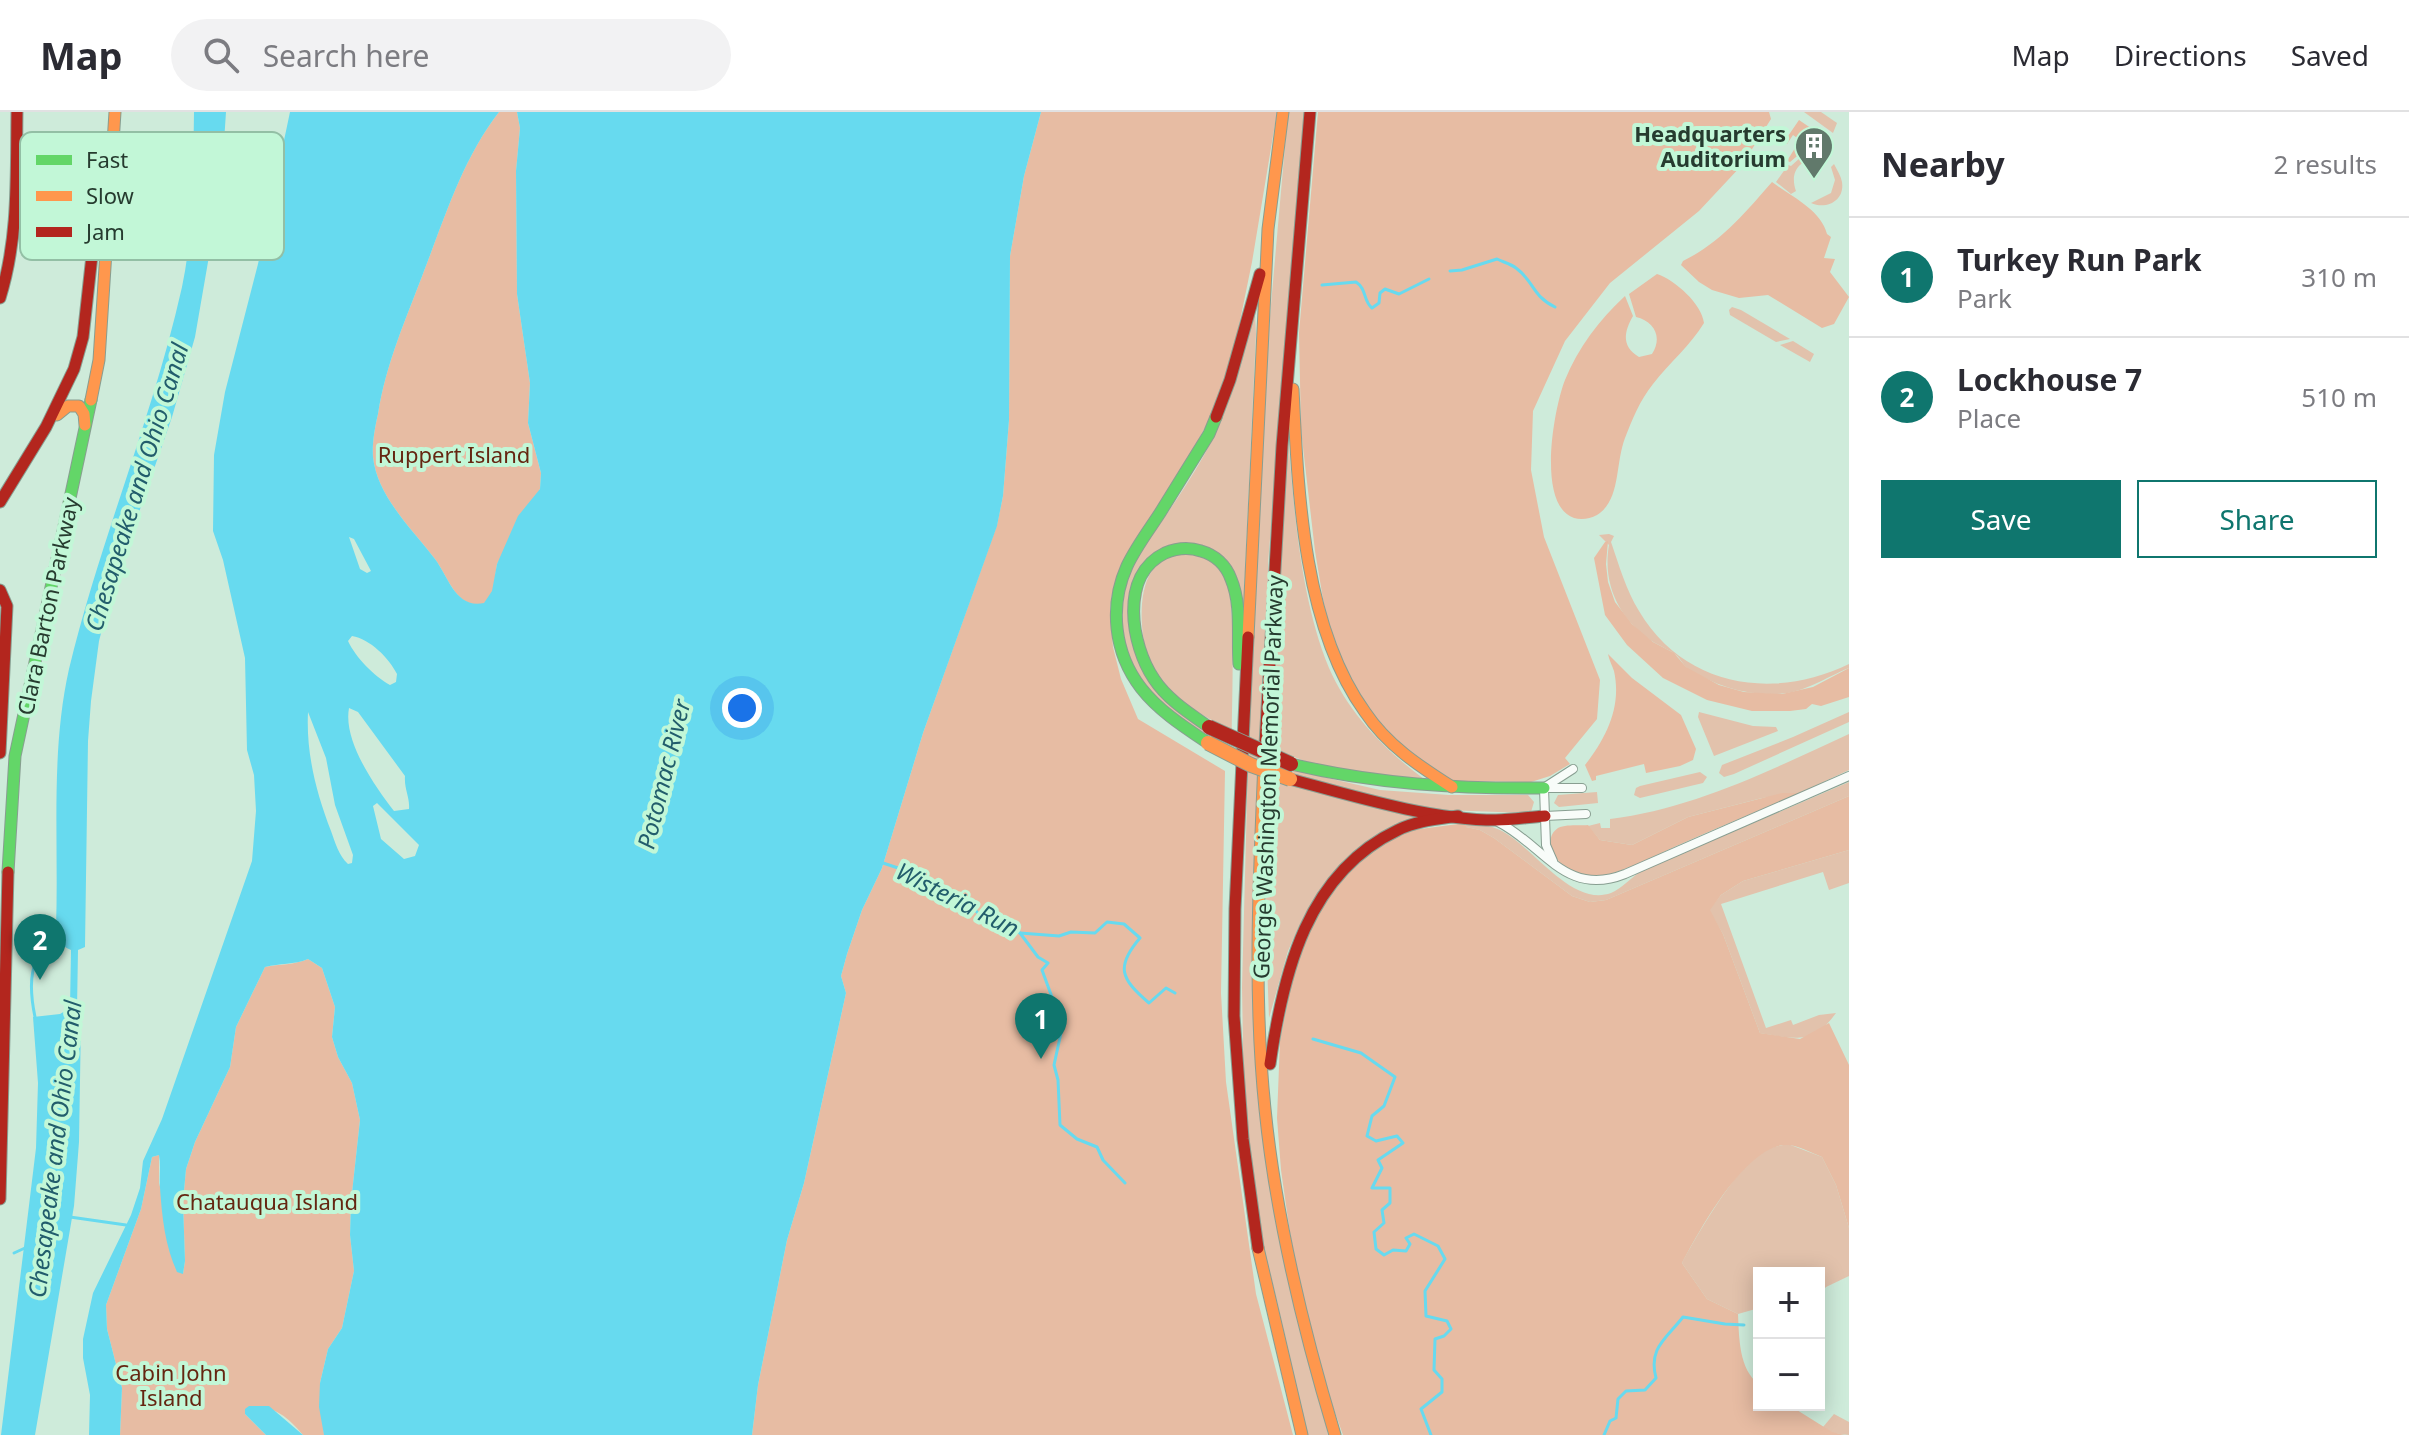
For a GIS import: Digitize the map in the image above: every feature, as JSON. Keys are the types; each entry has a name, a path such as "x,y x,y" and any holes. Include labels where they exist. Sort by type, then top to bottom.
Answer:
{"main road":[{"path":"0,298 14,245 17,112"},
{"path":"106,132 108,112"},
{"name":"Clara Barton Parkway","path":"114,132 115,112"},
{"name":"George Washington Memorial Parkway","path":"1283,112 1267,259 1243,725 1234,1016 1247,1176 1261,1266 1302,1435"},
{"name":"George Washington Memorial Parkway","path":"1310,112 1290,321 1275,548 1261,840 1259,984 1264,1104 1293,1282 1335,1435"},
{"path":"1267,259 1247,313 1221,407 1193,461 1136,548 1121,583 1115,617 1121,652 1137,685 1164,713 1208,735 1291,764 1378,783 1544,788"},
{"path":"0,502 46,427 74,369 83,337 92,260"},
{"name":"Clara Barton Parkway","path":"8,754 85,433 99,360 105,260"},
{"path":"1290,321 1300,493 1312,583 1327,642 1346,685 1384,737 1420,768 1452,787"},
{"path":"46,427 63,408 73,404 79,406 84,414 85,433"},
{"path":"1243,725 1232,580 1221,562 1202,551 1181,548 1159,556 1144,572 1135,603 1140,651 1154,679 1208,735 1251,765 1383,804 1495,820 1545,816"},
{"name":"Clara Barton Parkway","path":"0,590 7,606 3,615 10,813 0,1199"},
{"path":"8,754 18,837"},
{"path":"1264,1104 1282,990 1295,947 1317,906 1348,866 1379,840 1412,824 1458,816"},
{"path":"6,936 14,907"}],"street":[{"path":"1544,788 1573,769"},
{"path":"1495,820 1555,865 1582,880 1598,881 1615,878 1849,776"},
{"path":"1544,788 1582,788"},
{"path":"1544,788 1546,845 1555,865"},
{"path":"1545,816 1586,814"}],"shaded area":[{"path":"1288,112 1305,112 1268,563 1263,1121 1328,1435 1308,1435 1275,1313 1244,1101 1242,987 1249,726 1267,350"},
{"path":"1804,112 1821,112 1837,123 1833,133"},
{"path":"1823,138 1828,141 1821,160 1807,161 1798,167 1794,178 1796,191 1791,194 1776,182 1788,165 1791,166 1810,149 1813,150"},
{"path":"1834,164 1842,182 1841,194 1828,204 1811,203 1831,193 1835,180 1831,167"},
{"path":"1732,307 1790,339 1776,342 1730,315"},
{"path":"1255,313 1242,636 1238,593 1200,545 1148,562 1134,637 1189,720 1214,738 1188,724 1147,687 1125,642 1122,616 1126,588 1136,559 1193,474 1220,422"},
{"path":"1793,341 1814,354 1810,362 1780,345"},
{"path":"1287,427 1304,580 1329,668 1347,701 1369,730 1424,779 1327,769 1269,748"},
{"path":"1599,535 1614,536 1611,542 1639,611 1658,637 1680,657 1705,671 1732,680 1761,684 1790,682 1849,664 1849,668 1804,688 1775,694 1741,691 1698,675 1674,653 1643,634 1623,613 1608,574 1609,545"},
{"path":"1193,552 1219,569 1229,590 1232,730 1194,710 1174,694 1157,672 1145,647 1142,603 1151,571 1174,555"},
{"path":"1699,712 1753,726 1776,727 1778,731 1714,756 1698,717"},
{"path":"1849,712 1849,722 1734,774 1724,777 1719,773 1722,765"},
{"path":"1849,734 1849,770 1800,793 1762,798 1688,817 1632,845 1600,840 1588,826 1600,823 1601,828 1610,828 1610,819 1702,797 1762,774"},
{"path":"1293,770 1380,790 1449,795 1528,795 1534,802 1531,812 1525,813 1445,810 1396,802 1293,774"},
{"path":"1700,772 1707,777 1703,783 1640,798 1634,795 1640,786"},
{"path":"1267,777 1426,817 1299,926 1288,951 1269,1018 1265,909"},
{"path":"1849,782 1849,796 1606,900 1590,902 1572,896 1494,838 1466,827 1466,823 1502,831 1568,884 1596,895 1611,893 1641,871"},
{"path":"1597,792 1598,803 1559,807 1554,803 1558,795"},
{"path":"1849,850 1849,883 1829,890 1823,872 1721,904 1766,1028 1791,1020 1793,1025 1819,1015 1836,1013 1811,1035 1793,1038 1760,1033 1723,934 1709,910 1721,895 1743,881"},
{"path":"1788,1144 1822,1157 1836,1185 1849,1228 1849,1276 1825,1288 1825,1267 1753,1267 1753,1310 1738,1314 1707,1299 1682,1263 1718,1202 1741,1171 1763,1151"},
{"path":"1834,1414 1849,1422 1849,1435 1832,1433 1823,1427"}],"green space":[{"name":"Ruppert Island","path":"499,112 517,112 520,128 516,171 517,294 530,383 528,423 541,473 540,489 497,564 493,591 484,604 474,604 466,602 454,590 435,559 388,499 376,471 373,446 386,377 404,324 456,188 475,149"},
{"path":"1041,112 1277,112 1234,350 1216,408 1112,594 1110,609 1113,647 1121,679 1138,719 1225,771 1221,993 1226,1082 1256,1294 1293,1435 752,1435 758,1385 787,1240 804,1183 846,993 841,976 862,910 882,868 923,733 997,525 1003,496 1009,420 1010,256 1024,176"},
{"path":"1318,112 1769,112 1771,119 1742,165 1699,211 1610,283 1565,341 1533,411 1531,470 1544,537 1600,680 1597,719 1565,758 1570,764 1550,776 1531,782 1452,781 1430,770 1378,723 1346,673 1326,617 1301,430 1299,333"},
{"path":"1799,120 1821,135 1812,147 1802,142 1801,146 1808,147 1790,162 1787,161 1800,140 1793,135 1787,144 1784,142"},
{"path":"1772,182 1812,211 1831,237 1824,258 1835,259 1830,272 1849,297 1834,324 1822,328 1768,295 1739,298 1712,290 1681,265 1731,226"},
{"path":"1657,274 1686,294 1698,308 1704,323 1640,403 1622,448 1614,491 1605,508 1591,517 1574,518 1562,509 1555,495 1552,476 1553,433 1565,380 1590,335 1625,296 1633,316 1626,333 1629,348 1639,357 1652,354 1657,336 1648,322 1636,317 1629,294"},
{"path":"1608,541 1608,582 1615,602 1632,624 1653,642 1674,653 1686,667 1719,685 1744,692 1782,694 1813,687 1849,668 1849,697 1821,706 1812,704 1806,709 1752,711 1707,700 1663,678 1627,645 1605,615 1594,558"},
{"path":"1608,654 1632,678 1681,715 1696,749 1693,760 1646,773 1644,764 1596,776 1596,780 1592,781 1585,765 1606,733 1616,697 1614,671"},
{"path":"1782,793 1800,793 1605,875 1588,877 1573,873 1552,850 1551,838 1561,827 1588,825 1600,840 1632,845 1688,817"},
{"path":"1849,796 1849,850 1743,881 1721,895 1710,910 1723,934 1760,1033 1800,1039 1829,1023 1849,1065 1849,1228 1836,1185 1822,1157 1787,1145 1771,1148 1740,1173 1712,1211 1682,1263 1707,1299 1738,1314 1741,1352 1753,1379 1753,1411 1799,1411 1832,1432 1845,1435 1343,1435 1306,1316 1281,1170 1277,1118 1280,1041 1298,950 1321,907 1347,874 1375,848 1405,831 1466,823 1466,827 1494,838 1572,896 1590,902 1606,900"},
{"name":"Chatauqua Island","path":"308,959 322,968 335,1007 332,1037 338,1057 352,1083 360,1120 351,1202 350,1235 354,1271 342,1328 328,1349 320,1383 324,1435 303,1435 280,1413 250,1406 245,1414 266,1435 120,1435 122,1388 107,1329 106,1305 141,1209 152,1157 159,1155 159,1183 183,1274 186,1169 195,1142 230,1067 236,1027 265,967"}],"water":[{"path":"194,112 226,112 225,132 194,132"},
{"name":"Potomac River","path":"290,112 499,112 475,149 456,188 404,324 386,377 373,446 376,471 388,499 460,597 474,604 484,603 492,591 497,564 518,516 540,489 541,473 528,423 530,383 517,294 516,171 520,128 517,112 1041,112 1024,176 1010,256 1009,420 1003,496 997,526 923,733 882,868 862,910 841,976 846,993 804,1183 787,1240 758,1385 752,1435 324,1435 319,1407 320,1383 328,1349 342,1328 354,1271 350,1235 351,1202 360,1120 352,1083 338,1057 332,1037 335,1007 322,968 308,959 265,967 236,1027 230,1067 195,1142 186,1169 183,1274 177,1272 165,1231 159,1155 152,1157 141,1209 106,1305 107,1329 122,1388 120,1435 89,1435 90,1395 83,1339 93,1293 131,1215 140,1188 143,1161 162,1119 252,861 256,811 254,775 247,750 245,658 223,560 213,531 214,455 225,392 259,260 284,260 284,140","holes":["349,537 354,539 371,571 367,573 360,569","352,636 378,650 397,674 396,682 390,685 372,672 348,641","349,708 358,712 405,776 409,809 394,811 378,789 355,748 348,721","308,712 326,758 335,805 353,855 352,863 348,864 340,853 317,787 309,742","377,803 419,845 415,856 404,859 381,839 373,806"]},
{"name":"Chesapeake and Ohio Canal","path":"187,260 208,260 195,337 172,417 113,587 99,641 91,701 85,947 78,950 77,1009 81,1019 79,1142 74,1206 35,1435 1,1435 36,1148 38,1083 33,1017 60,1014 70,1008 71,950 60,942 56,928 57,766 63,701 96,573 170,335"},
{"path":"249,1406 269,1406 303,1435 266,1435 245,1414"}],"waterway":[{"path":"1450,271 1497,259 1516,268 1542,298 1555,307"},
{"path":"1322,285 1356,282 1372,308 1379,303 1380,293 1385,289 1399,294 1429,279"},
{"name":"Wisteria Run","path":"880,862 922,876 930,884 960,895 979,914 1020,933 1059,936 1071,932 1095,933 1107,922 1124,924 1140,938 1124,965 1132,987 1149,1003 1166,988 1175,993"},
{"path":"1020,933 1038,957 1048,963 1042,970 1056,1008 1061,1033 1054,1065 1058,1080 1060,1125 1077,1139 1097,1147 1103,1160 1125,1183"},
{"path":"35,1017 31,983 33,972 40,953 58,940"},
{"name":"Wisteria Run","path":"1313,1039 1361,1053 1395,1077 1384,1106 1372,1116 1367,1136 1376,1141 1397,1136 1403,1143 1378,1160 1382,1168 1372,1188 1390,1188 1390,1203 1382,1210 1384,1223 1374,1232 1376,1249 1384,1255 1393,1250 1406,1251 1410,1244 1406,1238 1414,1234 1438,1246 1445,1259 1425,1291 1426,1316 1447,1321 1451,1329 1435,1339 1434,1370 1442,1379 1442,1392 1421,1409 1431,1435"},
{"name":"Chesapeake and Ohio Canal","path":"67,1219 126,1225"},
{"name":"Chesapeake and Ohio Canal","path":"14,1253 25,1248"},
{"name":"Wisteria Run","path":"1604,1435 1610,1421 1616,1418 1618,1399 1626,1391 1645,1390 1656,1378 1654,1359 1657,1351 1683,1317 1744,1325"}],"traffic: fast":[{"path":"8,872 15,756 91,400"},
{"path":"1208,743 1181,725 1141,688 1125,660 1116,613 1121,581 1131,559 1209,434 1216,417"},
{"path":"1209,727 1165,693 1146,665 1135,630 1134,612 1135,594 1150,563 1165,553 1188,549 1206,553 1223,565 1237,599 1239,664"},
{"path":"1291,764 1417,784 1544,788"}],"traffic: slow":[{"path":"114,132 115,112"},
{"path":"1248,637 1268,229 1283,112"},
{"path":"91,400 99,360 105,260"},
{"path":"1293,389 1302,514 1316,599 1328,640 1344,678 1383,735 1404,754 1452,787"},
{"path":"57,415 68,406 79,406 85,425"},
{"path":"1208,743 1251,765 1290,779"},
{"path":"1264,762 1258,979 1265,1109 1292,1274 1335,1435"},
{"path":"1258,1248 1302,1435"}],"traffic: jam":[{"path":"0,298 11,252 17,112"},
{"path":"1264,762 1282,446 1310,112"},
{"path":"0,502 46,427 74,369 83,337 92,260"},
{"path":"1216,417 1230,380 1260,274"},
{"path":"0,590 7,606 0,753"},
{"path":"1248,637 1235,909 1234,1016 1243,1139 1258,1248"},
{"path":"1209,727 1291,764"},
{"path":"1290,779 1392,806 1445,816 1496,820 1545,816"},
{"path":"1270,1064 1292,961 1321,899 1341,872 1367,849 1398,830 1458,816"},
{"path":"0,1199 8,872"}],"place":[{"name":"Headquarters Auditorium","path":"1814,180"},
{"name":"Lockhouse 7","path":"40,980"},
{"name":"Turkey Run Park","path":"1041,1059"}],"park label":[{"name":"Cabin John Island","path":"171,1384"}]}
